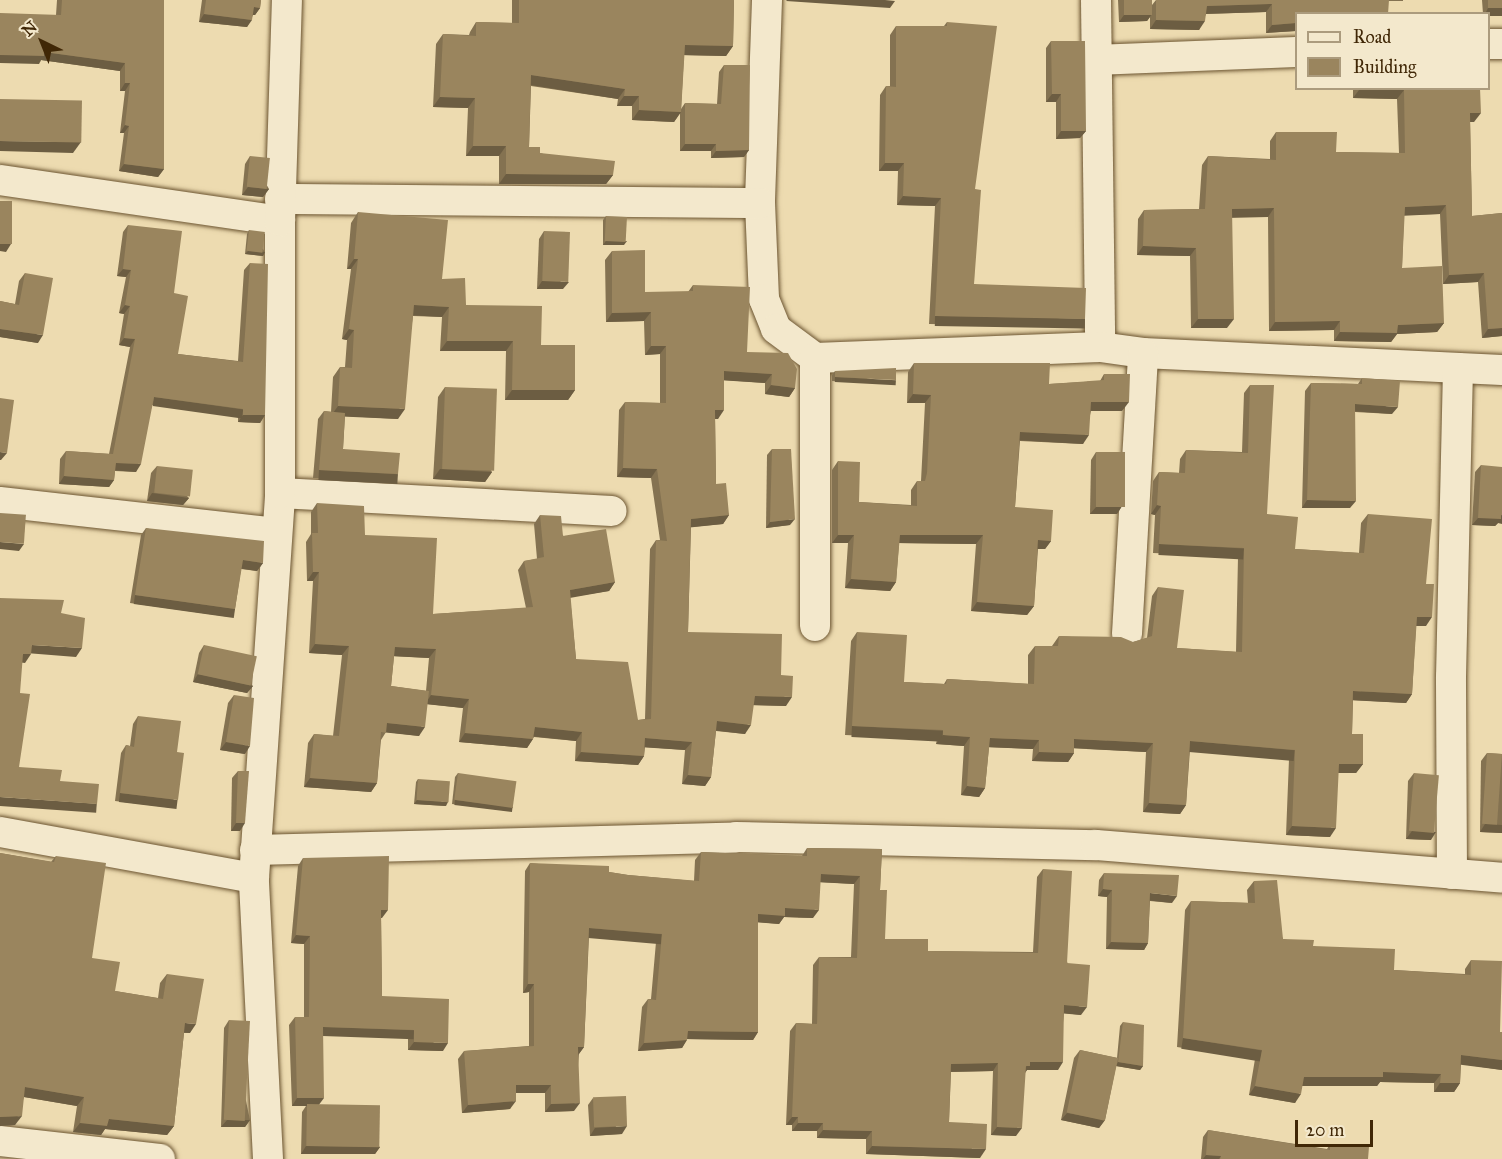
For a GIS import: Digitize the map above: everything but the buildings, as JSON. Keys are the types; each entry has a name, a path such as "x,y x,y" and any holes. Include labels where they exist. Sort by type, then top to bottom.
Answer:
{"street":[{"path":"268,1159 254,864 280,494 280,210 287,0"},
{"path":"767,0 760,203 764,299 776,329 815,358 1100,346 1143,353 1502,370"},
{"path":"1096,0 1100,346"},
{"path":"1095,60 1295,52"},
{"path":"0,180 280,210 760,203"},
{"path":"1127,634 1143,353"},
{"path":"815,358 815,626"},
{"path":"1452,874 1451,677 1458,368"},
{"path":"280,494 612,511"},
{"path":"0,502 276,533"},
{"path":"0,832 254,864 736,837 1096,845 1502,878"},
{"path":"0,1141 160,1159"}]}
